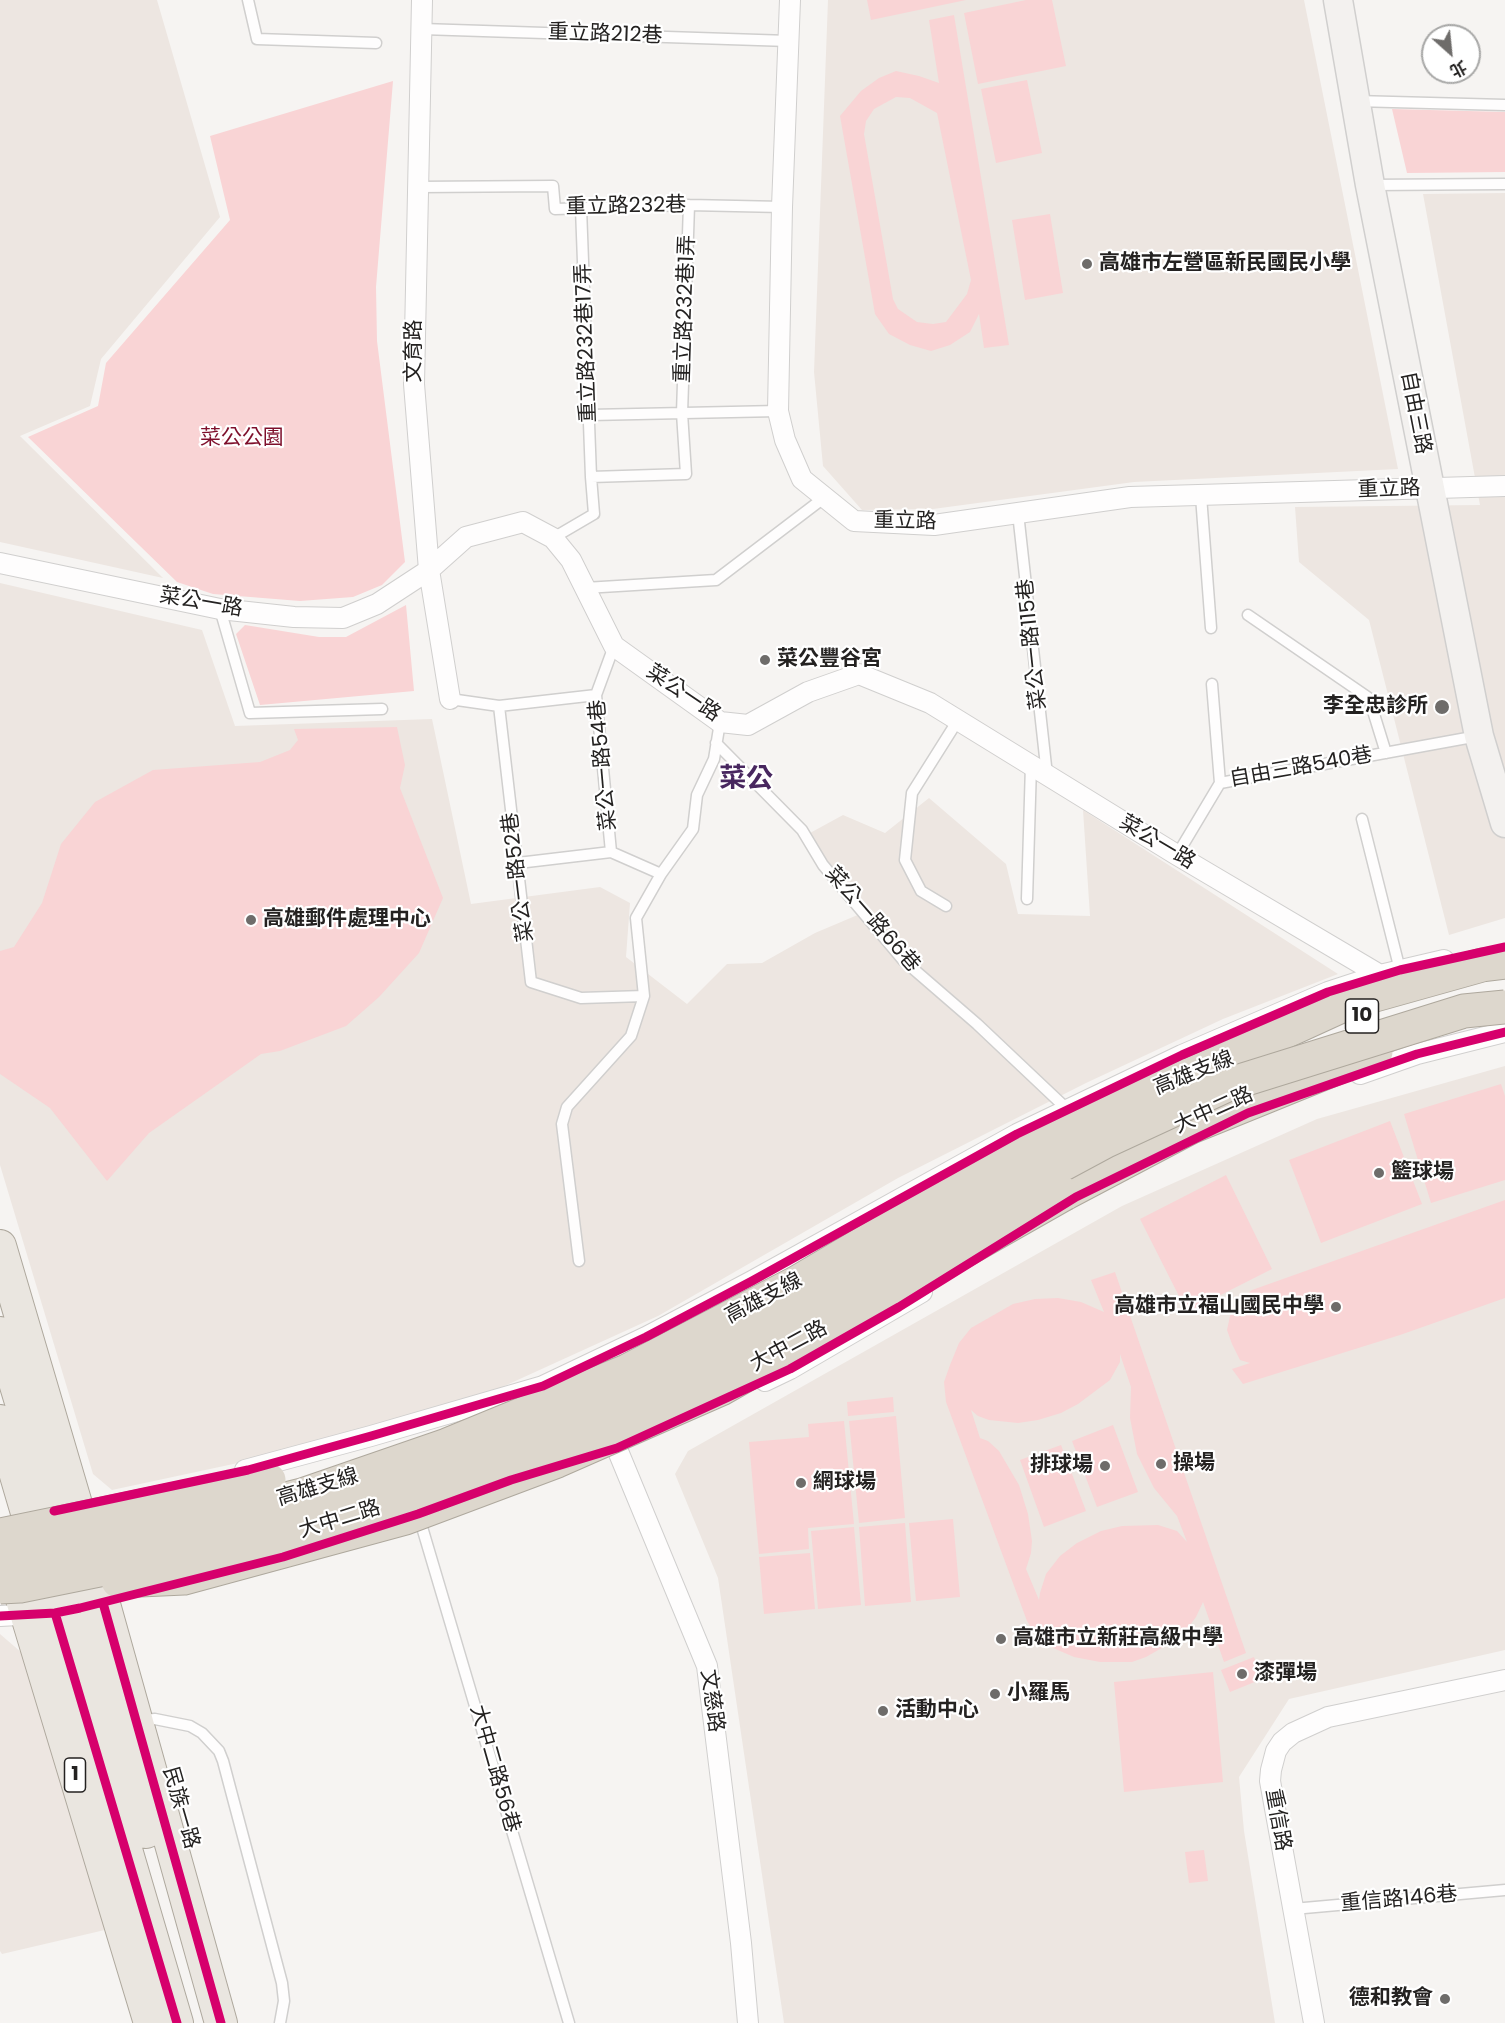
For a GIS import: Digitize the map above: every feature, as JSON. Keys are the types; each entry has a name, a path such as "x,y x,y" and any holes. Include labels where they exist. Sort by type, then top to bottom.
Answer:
{"highway":[{"path":"1221,1061 1350,1002 1482,965 1505,962"},
{"name":"高雄支線","path":"0,1560 118,1541 291,1498 447,1445 627,1371 796,1283 952,1191 1096,1115 1221,1061 1459,984 1505,978"},
{"name":"高雄支線","path":"41,1604 99,1570 261,1531 360,1503 464,1468 635,1397 813,1306 974,1212 1106,1141 1227,1085 1464,1011 1505,1007"},
{"path":"41,1604 184,1578 405,1518 557,1461 721,1389 1064,1194 1191,1127 1432,1030"},
{"path":"0,1535 244,1486 374,1455 447,1445"}],"main road":[{"name":"民族一路","path":"0,1246 41,1604 177,2023"},
{"name":"民族一路","path":"0,1333 32,1516 41,1604 150,2023"},
{"name":"民族一路","path":"0,1421 32,1516"},
{"name":"民族一路","path":"41,1604 137,1720 221,2023"},
{"name":"民族一路","path":"41,1604 203,2023"}],"street":[{"name":"文育路","path":"422,0 414,384 429,570 450,699"},
{"name":"重立路","path":"790,0 782,207 778,411 785,440 802,479 854,521 934,525 1130,497 1505,486"},
{"name":"自由三路","path":"1338,0 1370,185 1479,736 1505,823"},
{"name":"菜公一路","path":"0,563 220,609 294,617 343,618 377,604 429,570 466,537 523,522 553,538 572,560 614,646 720,722 748,724 808,692 859,674 930,703 1177,855 1380,975"},
{"path":"32,1516 248,1470 543,1386 645,1337 752,1281 1017,1134 1203,1046 1328,992 1380,975 1505,947"},
{"name":"大中二路","path":"512,1480 608,1427 837,1311 1013,1214 1199,1116 1311,1067 1432,1030 1495,1015 1505,1015"},
{"name":"大中二路","path":"41,1604 283,1557 418,1514 512,1480 617,1448 790,1369 899,1307 1076,1197 1248,1113 1416,1054 1505,1032"},
{"name":"文慈路","path":"582,1367 707,1666 741,1942 748,2023"},
{"name":"重信路","path":"1314,2023 1270,1781 1276,1751 1282,1742 1303,1727 1328,1717 1505,1680"}],"lane":[{"path":"248,0 257,39 376,43"},
{"name":"重立路212巷","path":"422,29 789,41"},
{"path":"1354,101 1505,105"},
{"path":"1370,185 1505,184"},
{"name":"重立路232巷","path":"418,187 554,186 555,209 689,205 782,207"},
{"name":"重立路232巷1弄","path":"591,477 686,474 682,413 689,205"},
{"name":"重立路232巷17弄","path":"553,538 594,514 581,208"},
{"path":"590,415 778,411"},
{"path":"1201,496 1211,628"},
{"path":"585,588 716,580 825,497"},
{"name":"菜公一路115巷","path":"1018,513 1039,770 1027,899"},
{"path":"220,609 250,714 382,709"},
{"path":"1248,615 1369,698 1386,753"},
{"name":"菜公一路54巷","path":"611,852 596,695 614,646"},
{"name":"自由三路540巷","path":"1212,684 1220,783 1479,736"},
{"path":"450,699 499,706 596,695"},
{"name":"菜公一路52巷","path":"499,706 531,982 581,998 644,996"},
{"path":"946,906 921,891 906,860 912,793 958,720"},
{"path":"579,1262 562,1125 567,1107 631,1036 644,996 636,918 661,874 693,829 697,795 714,759 720,722"},
{"name":"菜公一路66巷","path":"716,743 802,830 823,864 903,960 977,1024 1068,1110"},
{"path":"1177,855 1220,783"},
{"path":"1362,819 1400,970"},
{"path":"518,863 611,852 661,874"},
{"name":"大中二路56巷","path":"418,1514 569,2023"},
{"path":"137,1720 155,1719 190,1726 202,1733 219,1751 282,1983 284,2001 280,2023"},
{"name":"重信路146巷","path":"1293,1909 1505,1890"}],"shaded area":[{"path":"0,0 157,0 220,217 101,359 90,406 20,436 163,578 0,542"},
{"name":"高雄市左營區新民國民小學","path":"828,0 1304,0 1398,469 1134,482 933,509 862,510 823,466 814,372"},
{"path":"1505,193 1505,918 1449,935 1369,620 1299,562 1295,507 1480,505 1423,194"},
{"path":"0,583 202,630 235,726 432,719 471,904 600,887 630,903 626,957 687,1004 727,964 762,963 815,933 867,911 821,858 810,833 843,815 885,833 929,798 1006,864 1018,914 1090,916 1083,810 1338,974 1223,1019 1086,1083 898,1178 658,1316 500,1388 350,1439 112,1490 93,1474 0,1165"},
{"name":"高雄市立新莊高級中學","path":"1505,1066 1505,1650 1289,1699 1239,1777 1244,1831 1275,2023 784,2023 718,1578 675,1474 688,1451 1122,1206 1317,1119"},
{"path":"0,1634 29,1659 109,1929 2,1954 0,1951"}],"green space":[{"path":"867,0 966,0 871,20"},
{"path":"1026,0 1052,0 1066,66 978,84 964,13"},
{"path":"954,15 1009,345 984,348 979,314 970,332 950,345 931,351 910,345 889,334 875,314 840,116 861,91 879,78 896,71 939,83 929,20","holes":["896,97 910,98 937,113 971,280 967,294 946,322 933,324 917,322 898,309 893,299 864,134 866,121 874,109"]},
{"path":"1027,80 1042,153 996,163 981,89"},
{"name":"菜公公園","path":"393,81 376,287 377,341 405,562 382,585 353,597 300,601 213,594 177,582 28,437 98,406 106,363 230,220 210,136"},
{"path":"1392,109 1505,112 1505,172 1407,173"},
{"path":"1050,214 1063,293 1025,300 1012,220"},
{"path":"406,605 414,691 260,705 236,634 245,625 319,637 346,637"},
{"path":"397,727 405,765 400,788 443,898 419,953 379,997 346,1026 280,1051 261,1054 149,1133 107,1181 50,1108 0,1074 0,951 14,947 42,903 61,844 95,802 153,770 260,762 290,750 298,740 294,729"},
{"path":"1501,1084 1505,1096 1505,1180 1431,1203 1404,1114"},
{"path":"1390,1121 1422,1204 1321,1243 1289,1160"},
{"path":"1226,1175 1272,1269 1187,1312 1140,1219"},
{"path":"1505,1200 1505,1298 1400,1335 1243,1384 1232,1369 1250,1363 1240,1360 1227,1330 1230,1316 1240,1300 1252,1290"},
{"name":"操場","path":"1115,1272 1246,1653 1224,1662 1203,1602 1196,1617 1174,1641 1132,1662 1100,1662 1074,1657 1046,1645 1027,1621 946,1402 944,1382 959,1343 971,1328 1013,1304 1035,1299 1058,1298 1081,1302 1104,1312 1091,1280","holes":["1120,1354 1131,1387 1130,1418 1137,1454 1154,1488 1177,1516 1187,1542 1177,1531 1158,1525 1122,1526 1101,1531 1077,1543 1060,1556 1046,1574 1039,1600 1026,1569 1032,1541 1028,1514 1019,1485 999,1451 988,1441 980,1438 971,1410 978,1416 989,1420 1018,1423 1061,1413 1078,1404 1110,1380 1120,1362"]},
{"path":"893,1397 894,1412 848,1416 847,1402"},
{"path":"896,1416 905,1518 859,1523 849,1421"},
{"name":"網球場","path":"844,1421 854,1524 808,1528 809,1549 759,1554 749,1442 809,1437 808,1424"},
{"name":"排球場","path":"1113,1425 1138,1492 1097,1507 1072,1441"},
{"name":"排球場","path":"1061,1445 1086,1511 1044,1527 1020,1460"},
{"path":"953,1519 960,1597 916,1601 909,1523"},
{"path":"905,1523 911,1602 865,1606 859,1527"},
{"path":"854,1527 861,1605 818,1609 811,1531"},
{"path":"810,1553 815,1609 764,1614 759,1557"},
{"name":"漆彈場","path":"1254,1657 1262,1679 1230,1692 1221,1670"},
{"path":"1213,1672 1223,1782 1124,1792 1114,1682"},
{"path":"1204,1850 1208,1881 1189,1883 1185,1852"}],"cycle path":[{"path":"54,1511 248,1470 543,1386 646,1337 752,1281 1017,1134 1182,1055 1328,992 1400,970 1505,947"},
{"path":"0,1616 55,1613 80,1608 283,1557 418,1514 511,1480 617,1448 790,1369 899,1307 1076,1197 1248,1113 1417,1054 1505,1032"},
{"path":"103,1603 221,2023"},
{"path":"55,1613 177,2023"}],"place":[{"name":"高雄市左營區新民國民小學","path":"1087,264"},
{"name":"菜公豐谷宮","path":"765,660"},
{"name":"李全忠診所","path":"1442,707"},
{"name":"高雄郵件處理中心","path":"251,920"},
{"name":"籃球場","path":"1379,1173"},
{"name":"高雄市立福山國民中學","path":"1336,1307"},
{"name":"操場","path":"1161,1464"},
{"name":"排球場","path":"1105,1466"},
{"name":"網球場","path":"801,1483"},
{"name":"高雄市立新莊高級中學","path":"1001,1639"},
{"name":"漆彈場","path":"1242,1674"},
{"name":"小羅馬","path":"995,1694"},
{"name":"活動中心","path":"883,1711"},
{"name":"德和教會","path":"1445,1999"}],"district":[{"name":"菜公","path":"746,780"}]}
